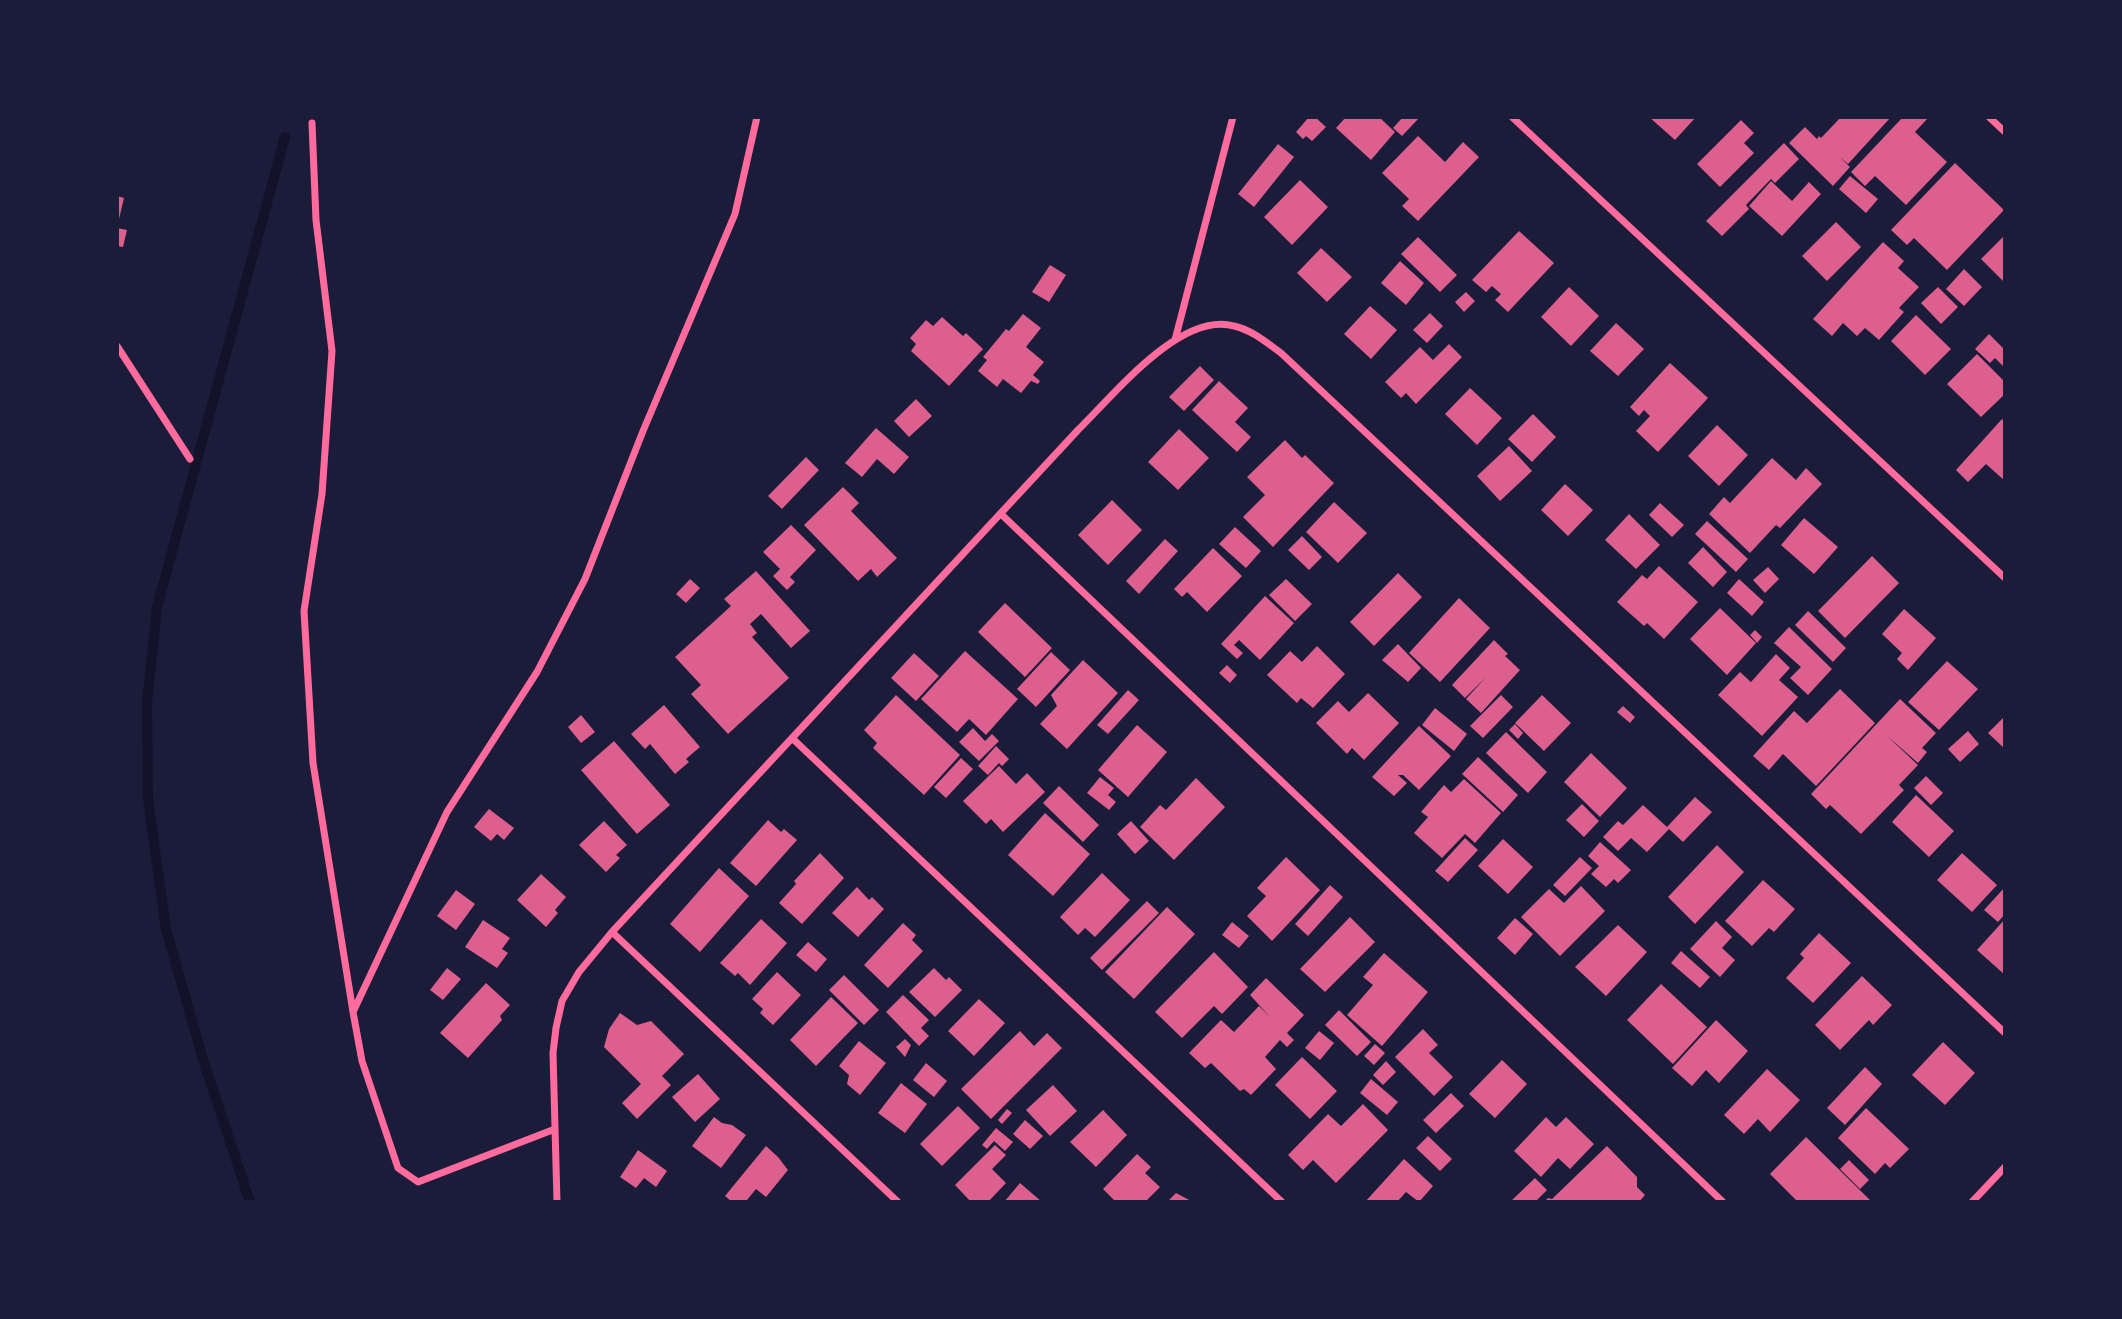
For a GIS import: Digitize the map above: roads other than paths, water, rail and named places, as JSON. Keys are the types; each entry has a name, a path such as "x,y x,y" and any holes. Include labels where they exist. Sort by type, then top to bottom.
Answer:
{"street":[{"path":"353,1012 447,812 537,672 585,579 643,431 735,214 757,117"},
{"path":"1175,340 1233,117"},
{"path":"1512,117 2005,578"},
{"path":"1989,117 2005,132"},
{"path":"312,123 316,219 332,352 322,494 304,611 313,764 362,1061 398,1168 418,1182 555,1129"},
{"path":"557,1202 553,1053 562,1000 579,972 612,932 1078,430 1156,353 1196,329 1213,324 1234,325 1281,353 2005,1033"},
{"path":"117,346 190,459"},
{"path":"1001,513 1723,1202"},
{"path":"793,739 1282,1202"},
{"path":"612,932 898,1202"},
{"path":"1972,1202 2005,1167"}],"waterway":[{"path":"250,1202 204,1063 166,929 148,799 147,703 157,607 285,137"}]}
